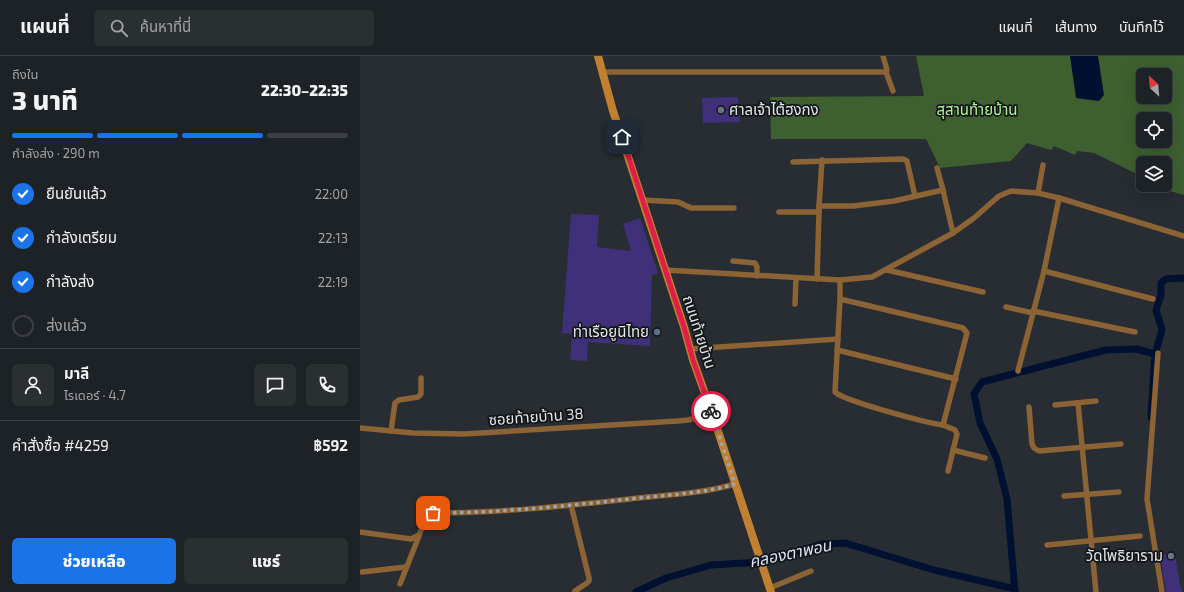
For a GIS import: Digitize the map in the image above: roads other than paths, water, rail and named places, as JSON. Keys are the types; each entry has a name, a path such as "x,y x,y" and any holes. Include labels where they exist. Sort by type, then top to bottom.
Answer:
{"street":[{"name":"ถนนท้ายบ้าน","path":"598,56 690,349 771,590"},
{"path":"883,56 887,70 886,72 893,91"},
{"path":"602,72 886,72"},
{"path":"793,162 822,160 902,159 907,161 915,196"},
{"path":"817,279 822,160"},
{"path":"1038,193 1043,165"},
{"path":"937,168 953,233"},
{"path":"780,212 894,201 943,190"},
{"path":"665,270 840,280 872,277 953,233 1005,193 1011,191 1038,193 1059,198 1184,236"},
{"path":"1018,371 1044,271 1059,198"},
{"path":"643,200 678,202 691,208 734,208"},
{"path":"733,261 754,263 757,267 757,276"},
{"path":"887,270 983,292"},
{"path":"1044,271 1153,299"},
{"path":"795,304 796,278"},
{"path":"840,280 835,392 871,407 943,425 955,430 957,432 948,471"},
{"path":"840,299 963,328 967,333 943,425"},
{"path":"1006,307 1135,332"},
{"path":"690,349 838,339"},
{"path":"837,350 956,379"},
{"path":"1158,353 1146,499 1162,592"},
{"path":"391,431 395,403 399,400 418,397 421,394 421,378"},
{"path":"1055,405 1096,401"},
{"path":"1078,403 1096,592"},
{"path":"1029,406 1032,444 1034,448 1039,451 1121,444"},
{"name":"ซอยท้ายบ้าน 38","path":"360,428 413,433 464,434 678,422 712,413"},
{"path":"953,450 985,458"},
{"path":"400,584 419,535 427,518 433,513 478,513 571,505 704,491 735,484"},
{"path":"1064,496 1119,492"},
{"path":"571,505 589,578 587,583 575,591"},
{"path":"360,532 411,540 419,535"},
{"path":"1047,545 1140,536"},
{"path":"362,572 406,567"},
{"path":"771,590 811,571"}],"water":[{"path":"1070,56 1098,56 1104,95 1099,101 1076,98"}],"waterway":[{"path":"1151,417 1155,354 1162,330 1156,310 1161,295 1161,283 1166,279 1184,278"},
{"path":"1015,592 1007,499 997,459 980,423 974,394 982,382 1106,350 1136,349 1155,354"},
{"name":"คลองตาพอน","path":"636,592 666,578 711,565 762,562 822,544 845,543 934,570 1015,589"}],"place":[{"name":"ศาลเจ้าไต้ฮงกง","path":"721,110"},
{"name":"ท่าเรือยูนิไทย","path":"657,332"},
{"name":"วัดโพธิยาราม","path":"1171,556"}],"park label":[{"name":"สุสานท้ายบ้าน","path":"977,110"}]}
